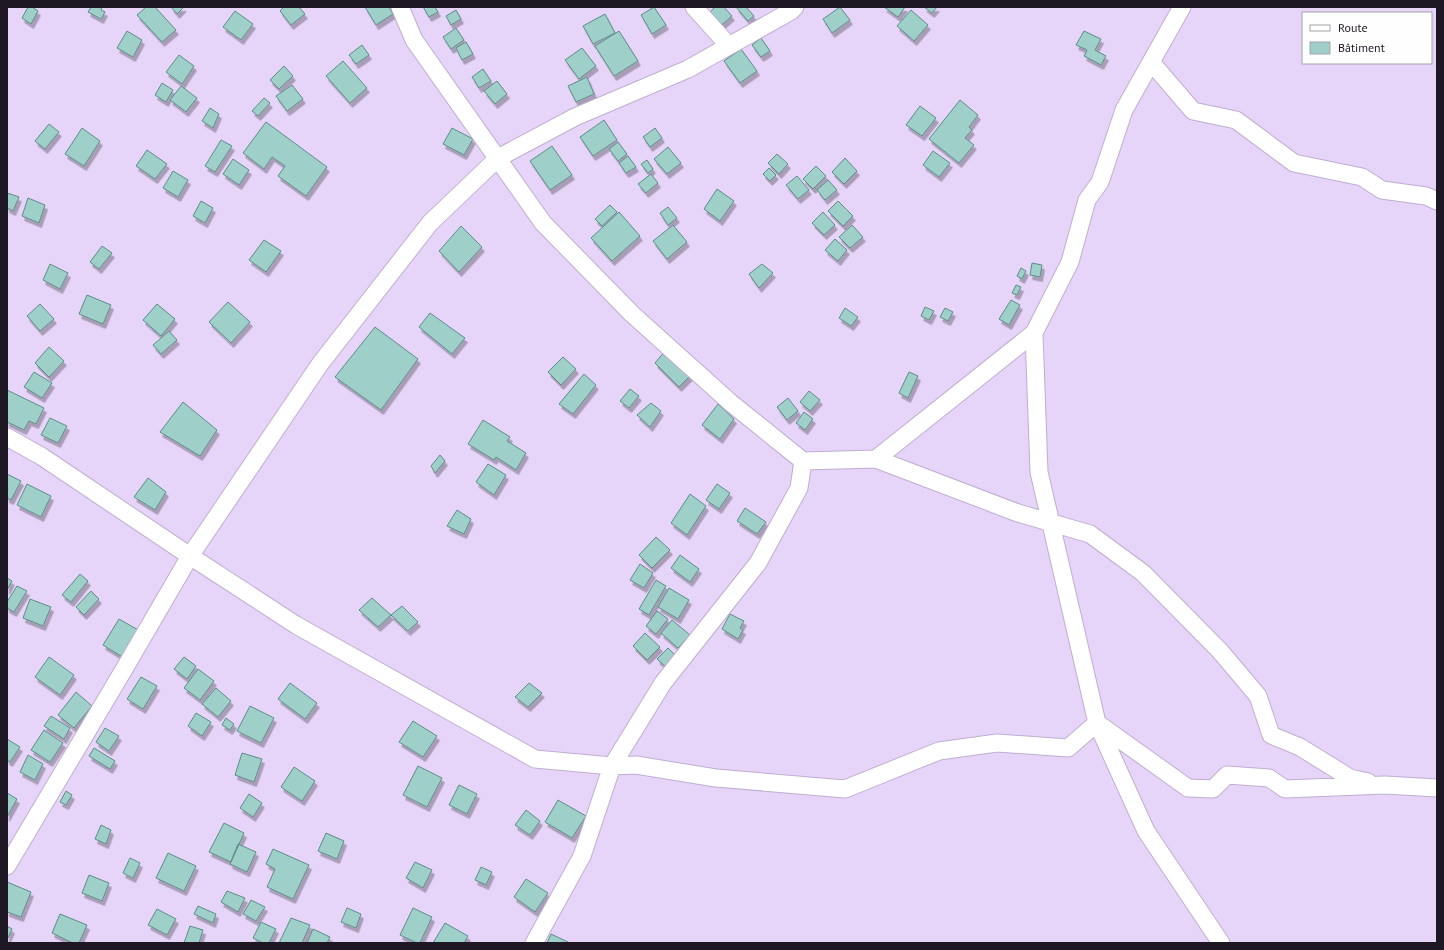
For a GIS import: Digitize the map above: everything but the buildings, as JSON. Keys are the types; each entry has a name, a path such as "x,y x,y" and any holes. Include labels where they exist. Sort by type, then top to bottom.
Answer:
{"street":[{"path":"400,7 414,40 543,222 632,314 730,403 803,461 876,459 1018,513 1090,534 1143,573 1220,651 1258,696 1271,735 1300,747 1350,778 1385,785"},
{"path":"694,7 729,46"},
{"path":"7,866 123,672 190,556 320,364 430,223 498,158 575,117 688,69 791,11 795,7"},
{"path":"876,459 1034,333 1070,262 1087,200 1100,182 1124,110 1182,7"},
{"path":"1151,62 1193,111 1236,120 1294,163 1362,177 1382,190 1426,196 1437,201"},
{"path":"1034,333 1039,472 1097,723 1146,831 1221,943"},
{"path":"7,437 41,456 296,625 535,759 612,766 636,765 716,778 845,789 939,751 997,743 1068,748 1097,723"},
{"path":"534,943 582,856 612,766 664,683 758,563 799,488 803,461"},
{"path":"1097,723 1188,788 1213,789 1227,775 1269,778 1285,789 1385,785 1437,788"}]}
